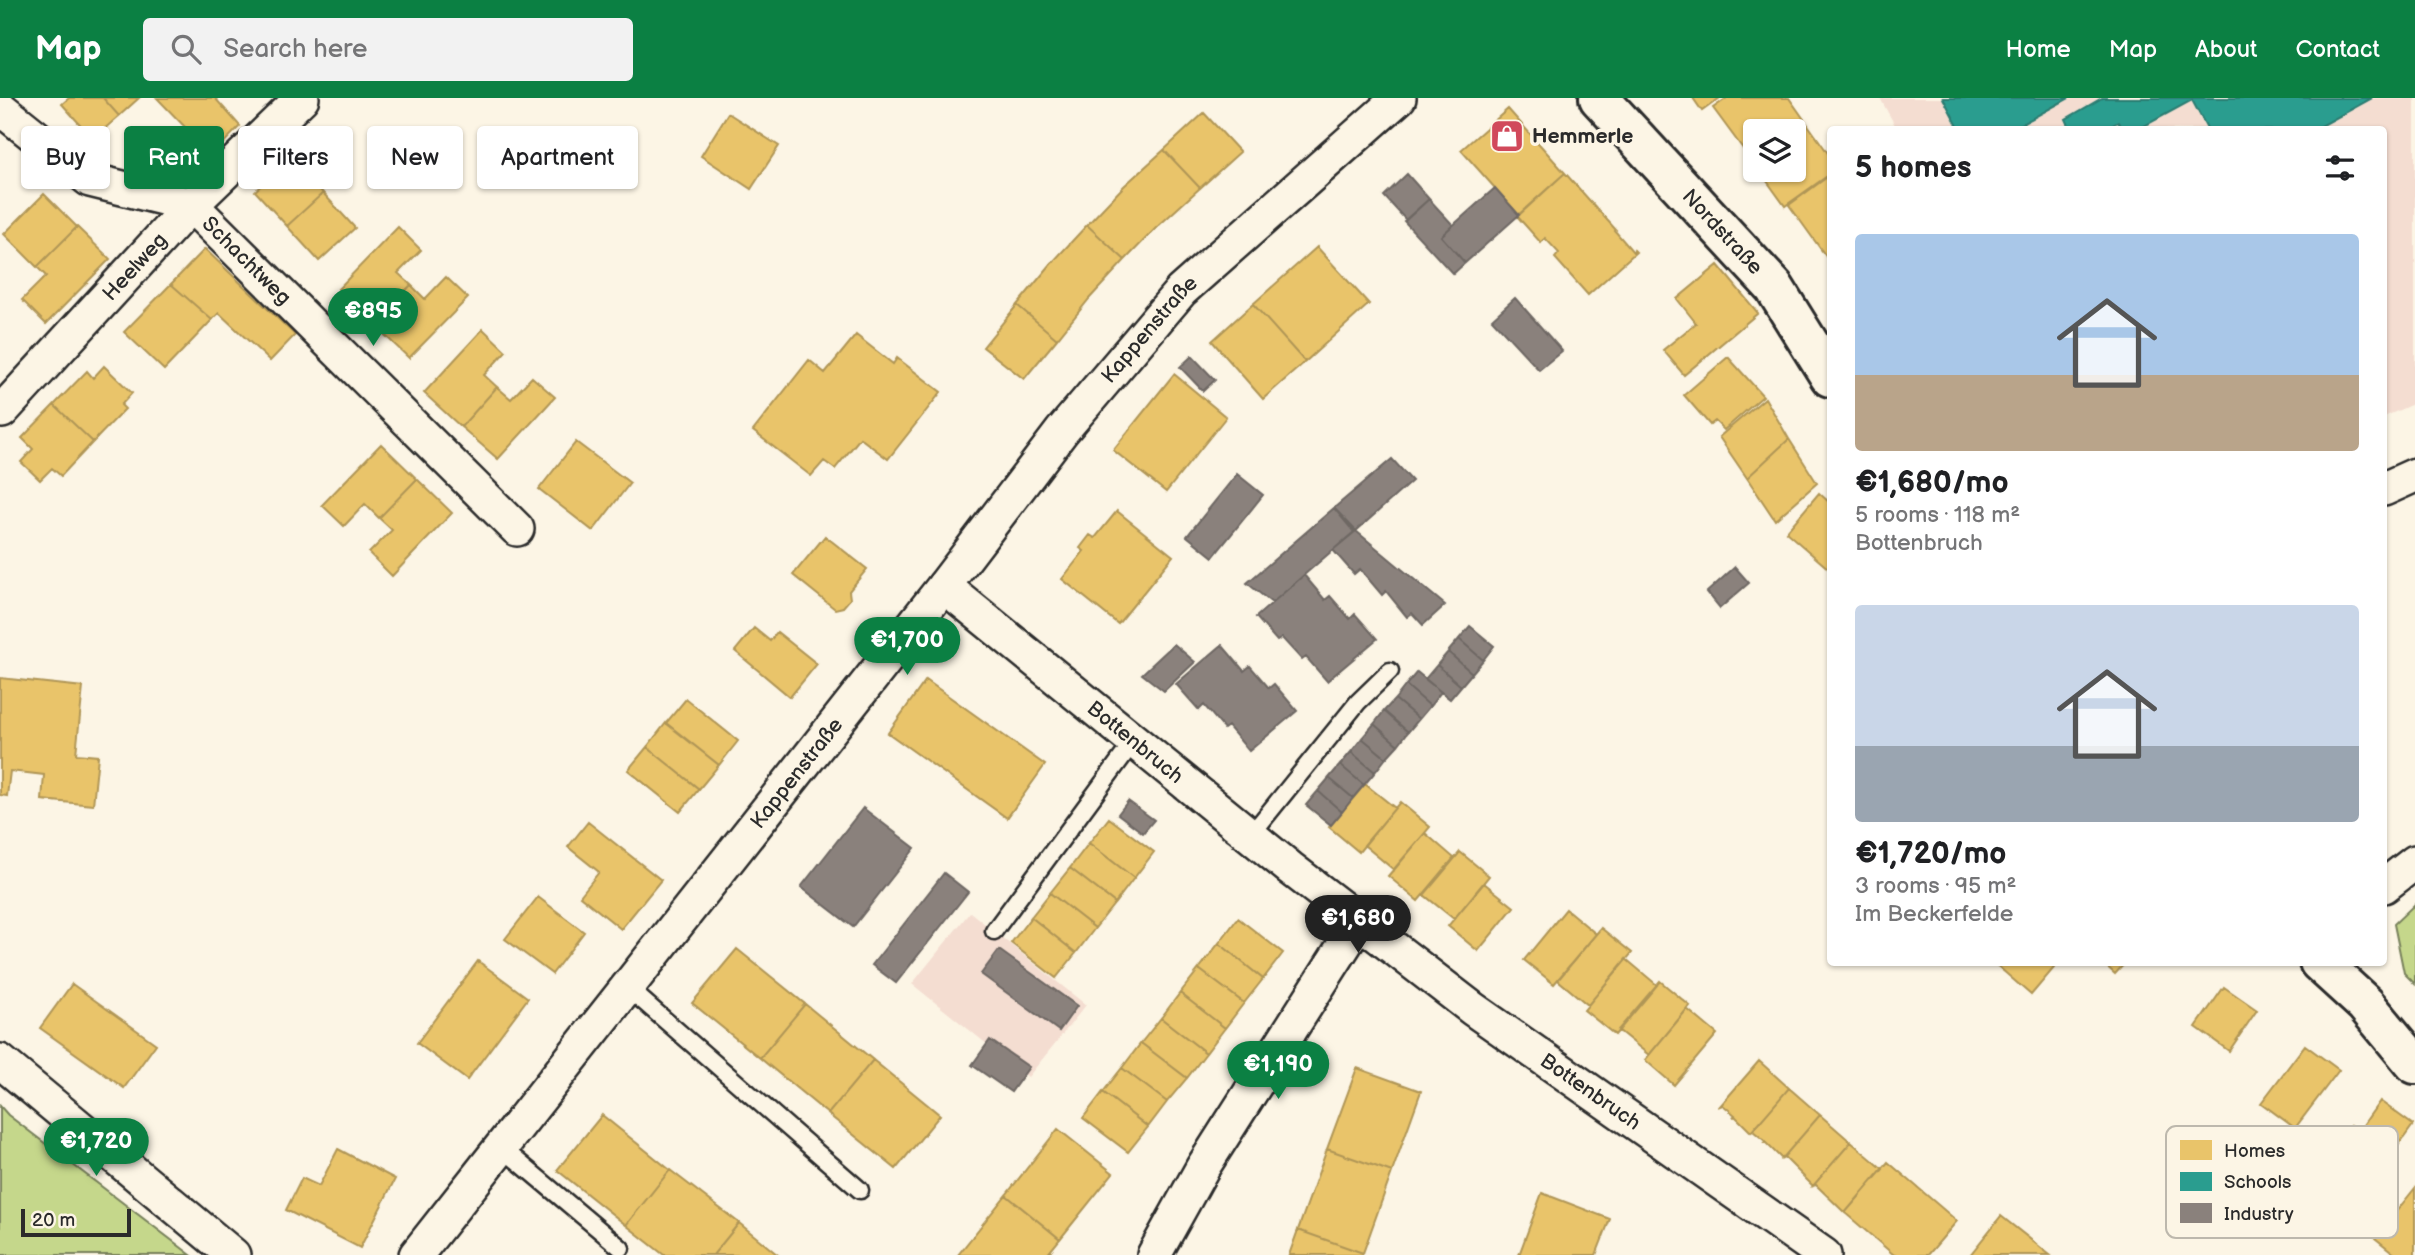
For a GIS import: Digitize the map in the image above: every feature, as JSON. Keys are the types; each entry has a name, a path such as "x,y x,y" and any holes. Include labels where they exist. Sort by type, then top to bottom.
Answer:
{"street":[{"name":"Heelweg","path":"2,411 191,205 302,98"},
{"name":"Kappenstraße","path":"416,1255 944,586 1062,431 1181,291 1399,98"},
{"name":"Nordstraße","path":"1599,98 1774,287 1827,372"},
{"name":"Schachtweg","path":"0,108 90,180 191,205 517,529"},
{"path":"2387,488 2415,475"},
{"name":"Bottenbruch","path":"944,586 1250,836 1473,1009 1824,1255"},
{"path":"2387,884 2415,862"},
{"path":"1154,1255 1203,1167 1359,922"},
{"path":"2323,966 2365,1004 2415,1064"},
{"path":"0,1061 233,1255"}],"lane":[{"path":"1250,836 1358,702 1390,671"},
{"path":"994,931 1134,741"},
{"path":"627,987 860,1189"},
{"path":"502,1147 621,1248"}],"shaded area":[{"path":"1880,98 2415,98 2415,403 2387,416 2387,126 1895,126"},
{"path":"970,912 1086,1005 1028,1077 912,984"}],"green space":[{"path":"2415,904 2415,984 2404,973 2394,924"},
{"path":"0,1106 8,1115 191,1255 0,1255"}],"building: Homes":[{"path":"69,98 103,98 119,116 108,126 81,126 62,104"},
{"path":"103,98 139,98 119,116"},
{"path":"157,98 215,98 240,126 224,143 224,126 184,126"},
{"path":"1693,98 1720,98 1702,111"},
{"path":"1727,98 1789,98 1804,119 1743,119 1743,149 1713,108"},
{"path":"1508,109 1565,173 1519,215 1461,150"},
{"path":"728,113 779,146 751,189 701,156"},
{"path":"1204,113 1240,152 1200,188 1164,150"},
{"path":"1806,122 1827,152 1827,176 1785,206 1768,182 1806,182"},
{"path":"1164,150 1200,188 1125,260 1087,225 1124,186"},
{"path":"1565,173 1633,252 1636,252 1588,295 1555,258 1559,253 1545,238 1541,243 1517,216"},
{"path":"1827,177 1827,258 1789,205"},
{"path":"319,189 323,193 287,226 255,191"},
{"path":"323,193 355,228 319,261 287,226"},
{"path":"44,194 77,227 37,267 4,234"},
{"path":"1087,225 1125,260 1057,339 1017,305"},
{"path":"77,227 110,259 46,324 22,300 46,276 37,267"},
{"path":"398,227 421,250 398,273 411,285 373,324 338,289"},
{"path":"1317,247 1369,304 1305,362 1253,304"},
{"path":"205,249 295,335 270,361 219,313 212,320 171,284"},
{"path":"1718,265 1758,313 1684,375 1663,350 1696,323 1677,299"},
{"path":"446,277 468,298 409,358 373,324 411,285 425,299"},
{"path":"171,284 212,320 164,370 124,332"},
{"path":"1253,304 1305,362 1263,399 1212,341"},
{"path":"1017,305 1057,339 1024,379 983,347"},
{"path":"483,329 506,351 484,375 497,387 461,427 424,393"},
{"path":"856,335 893,364 897,358 941,392 888,459 860,438 835,469 824,461 811,476 753,431 809,360 825,373"},
{"path":"1728,357 1763,396 1724,430 1715,421 1710,425 1684,395"},
{"path":"104,366 132,393 121,405 125,409 93,442 54,405 87,371 93,378"},
{"path":"1174,374 1226,417 1166,492 1113,450"},
{"path":"532,377 555,397 498,459 461,427 497,387 511,399"},
{"path":"1765,398 1789,439 1747,478 1719,437"},
{"path":"54,405 93,442 61,476 52,468 40,480 21,462 33,449 22,438"},
{"path":"1789,439 1817,483 1775,520 1747,478"},
{"path":"576,442 630,483 593,531 539,489"},
{"path":"381,444 417,479 379,518 365,504 344,526 322,505"},
{"path":"417,479 452,513 392,576 369,553 392,530 379,518"},
{"path":"1819,493 1827,500 1827,567 1786,532"},
{"path":"1117,511 1173,556 1118,624 1062,579 1084,551 1080,548 1090,535 1095,538"},
{"path":"825,536 867,569 849,591 850,599 843,607 835,609 793,575"},
{"path":"754,628 770,641 777,632 817,664 790,697 735,651"},
{"path":"0,678 83,687 76,754 98,756 93,805 42,800 44,775 10,771 7,796 0,795"},
{"path":"926,680 1045,765 1007,818 888,733"},
{"path":"686,699 738,741 719,765 666,723"},
{"path":"666,723 719,765 699,789 647,747"},
{"path":"647,747 699,789 680,812 628,770"},
{"path":"1365,784 1395,808 1359,852 1329,827"},
{"path":"1400,802 1430,827 1394,870 1364,845"},
{"path":"1109,818 1154,852 1134,878 1089,843"},
{"path":"588,822 661,880 621,929 580,896 599,872 568,847"},
{"path":"1425,833 1454,858 1418,901 1388,876"},
{"path":"1089,843 1134,878 1115,903 1070,868"},
{"path":"1460,852 1489,876 1454,919 1424,895"},
{"path":"1070,868 1115,903 1095,928 1050,893"},
{"path":"1484,883 1514,907 1478,951 1448,926"},
{"path":"1050,893 1095,928 1076,953 1031,917"},
{"path":"538,897 584,932 552,974 505,939"},
{"path":"1566,909 1596,934 1554,984 1524,960"},
{"path":"1031,917 1076,953 1056,978 1011,943"},
{"path":"1238,918 1283,953 1263,979 1219,943"},
{"path":"1601,928 1632,953 1588,1005 1558,980"},
{"path":"1219,943 1263,979 1244,1003 1199,969"},
{"path":"737,949 805,1004 760,1058 692,1003"},
{"path":"1626,959 1657,985 1615,1035 1584,1010"},
{"path":"478,961 528,998 467,1080 417,1043"},
{"path":"1998,966 2056,966 2031,995"},
{"path":"2106,966 2122,966 2115,974"},
{"path":"1199,969 1244,1003 1225,1028 1180,993"},
{"path":"1660,981 1690,1006 1649,1055 1618,1030"},
{"path":"72,984 156,1044 124,1088 40,1028"},
{"path":"2224,987 2257,1010 2229,1051 2196,1027"},
{"path":"1180,993 1225,1028 1206,1053 1161,1018"},
{"path":"805,1004 873,1060 828,1114 760,1058"},
{"path":"1687,1009 1717,1034 1674,1085 1645,1060"},
{"path":"1161,1018 1206,1053 1187,1078 1141,1043"},
{"path":"1141,1043 1187,1078 1167,1102 1122,1068"},
{"path":"2305,1045 2339,1070 2297,1126 2292,1126 2261,1103"},
{"path":"873,1060 940,1115 896,1169 828,1114"},
{"path":"1759,1061 1789,1088 1751,1132 1733,1117 1735,1115 1723,1105 1720,1106"},
{"path":"1122,1068 1167,1102 1148,1127 1103,1092"},
{"path":"1357,1068 1421,1091 1392,1172 1327,1149"},
{"path":"1789,1088 1820,1115 1782,1159 1764,1143 1765,1141 1751,1132"},
{"path":"1103,1092 1148,1127 1128,1152 1083,1118"},
{"path":"2380,1101 2413,1125 2398,1146 2398,1126 2362,1126"},
{"path":"602,1115 670,1170 626,1225 557,1170"},
{"path":"1820,1115 1851,1142 1813,1186 1785,1158 1782,1159"},
{"path":"1058,1129 1113,1173 1060,1239 1006,1195"},
{"path":"1851,1142 1883,1169 1845,1213 1816,1185 1813,1186"},
{"path":"338,1149 395,1179 360,1248 286,1210 302,1178 319,1186"},
{"path":"1327,1149 1392,1172 1363,1253 1298,1230"},
{"path":"1888,1162 1957,1221 1928,1255 1894,1255 1845,1213"},
{"path":"670,1170 739,1223 713,1255 664,1255 626,1225"},
{"path":"2415,1188 2415,1255 2396,1255 2375,1238 2398,1238 2398,1209"},
{"path":"1542,1193 1610,1219 1596,1255 1519,1255"},
{"path":"1006,1195 1060,1239 1047,1255 958,1255"},
{"path":"2001,1216 2050,1255 1970,1255"},
{"path":"739,1223 778,1255 713,1255"},
{"path":"1298,1230 1363,1253 1289,1255"}],"building: Schools":[{"path":"1943,98 2069,98 2018,126 1958,126"},
{"path":"2102,98 2372,98 2321,126 2206,126 2192,100 2144,126 2120,126 2118,122 2111,126 2069,126 2066,119"}],"building: Industry":[{"path":"1407,174 1429,199 1406,220 1384,196"},
{"path":"1495,188 1519,215 1465,263 1441,236"},
{"path":"1429,199 1453,225 1441,236 1465,263 1453,274 1404,221"},
{"path":"1515,298 1562,351 1539,370 1492,319"},
{"path":"1192,356 1215,380 1203,391 1180,367"},
{"path":"1392,459 1412,481 1356,531 1334,508"},
{"path":"1237,474 1263,495 1213,557 1187,536"},
{"path":"1334,508 1354,532 1272,603 1247,583"},
{"path":"1356,531 1445,605 1423,625 1412,613 1407,617 1386,591 1382,595 1360,569 1354,574 1333,550"},
{"path":"1735,567 1749,583 1720,608 1707,592"},
{"path":"1304,575 1325,600 1330,596 1350,619 1355,614 1377,639 1327,681 1306,657 1302,660 1282,638 1277,641 1256,617"},
{"path":"1470,626 1494,646 1483,660 1459,639"},
{"path":"1459,639 1483,660 1472,673 1448,652"},
{"path":"1174,644 1195,662 1164,691 1142,674"},
{"path":"1222,645 1244,671 1250,666 1269,688 1274,684 1297,711 1249,751 1228,726 1224,729 1204,705 1199,710 1176,684"},
{"path":"1448,652 1472,673 1461,686 1437,665"},
{"path":"1437,665 1461,686 1450,699 1425,679"},
{"path":"1417,672 1441,692 1430,706 1406,685"},
{"path":"1406,685 1430,706 1419,719 1395,699"},
{"path":"1395,699 1419,719 1408,732 1384,711"},
{"path":"1384,711 1408,732 1398,745 1374,724"},
{"path":"1374,724 1398,745 1386,758 1362,738"},
{"path":"1362,738 1386,758 1375,772 1351,752"},
{"path":"1351,752 1375,772 1364,785 1340,765"},
{"path":"1340,765 1364,785 1353,798 1329,778"},
{"path":"1329,778 1353,798 1342,812 1318,791"},
{"path":"1318,791 1342,812 1331,825 1306,805"},
{"path":"1128,801 1154,820 1143,833 1118,814"},
{"path":"863,808 915,848 853,927 801,887"},
{"path":"944,873 968,892 896,983 872,965"},
{"path":"999,950 1077,1006 1059,1031 981,974"},
{"path":"990,1040 1029,1067 1011,1092 972,1065"}],"place":[{"name":"Hemmerle","path":"1507,136"}]}
